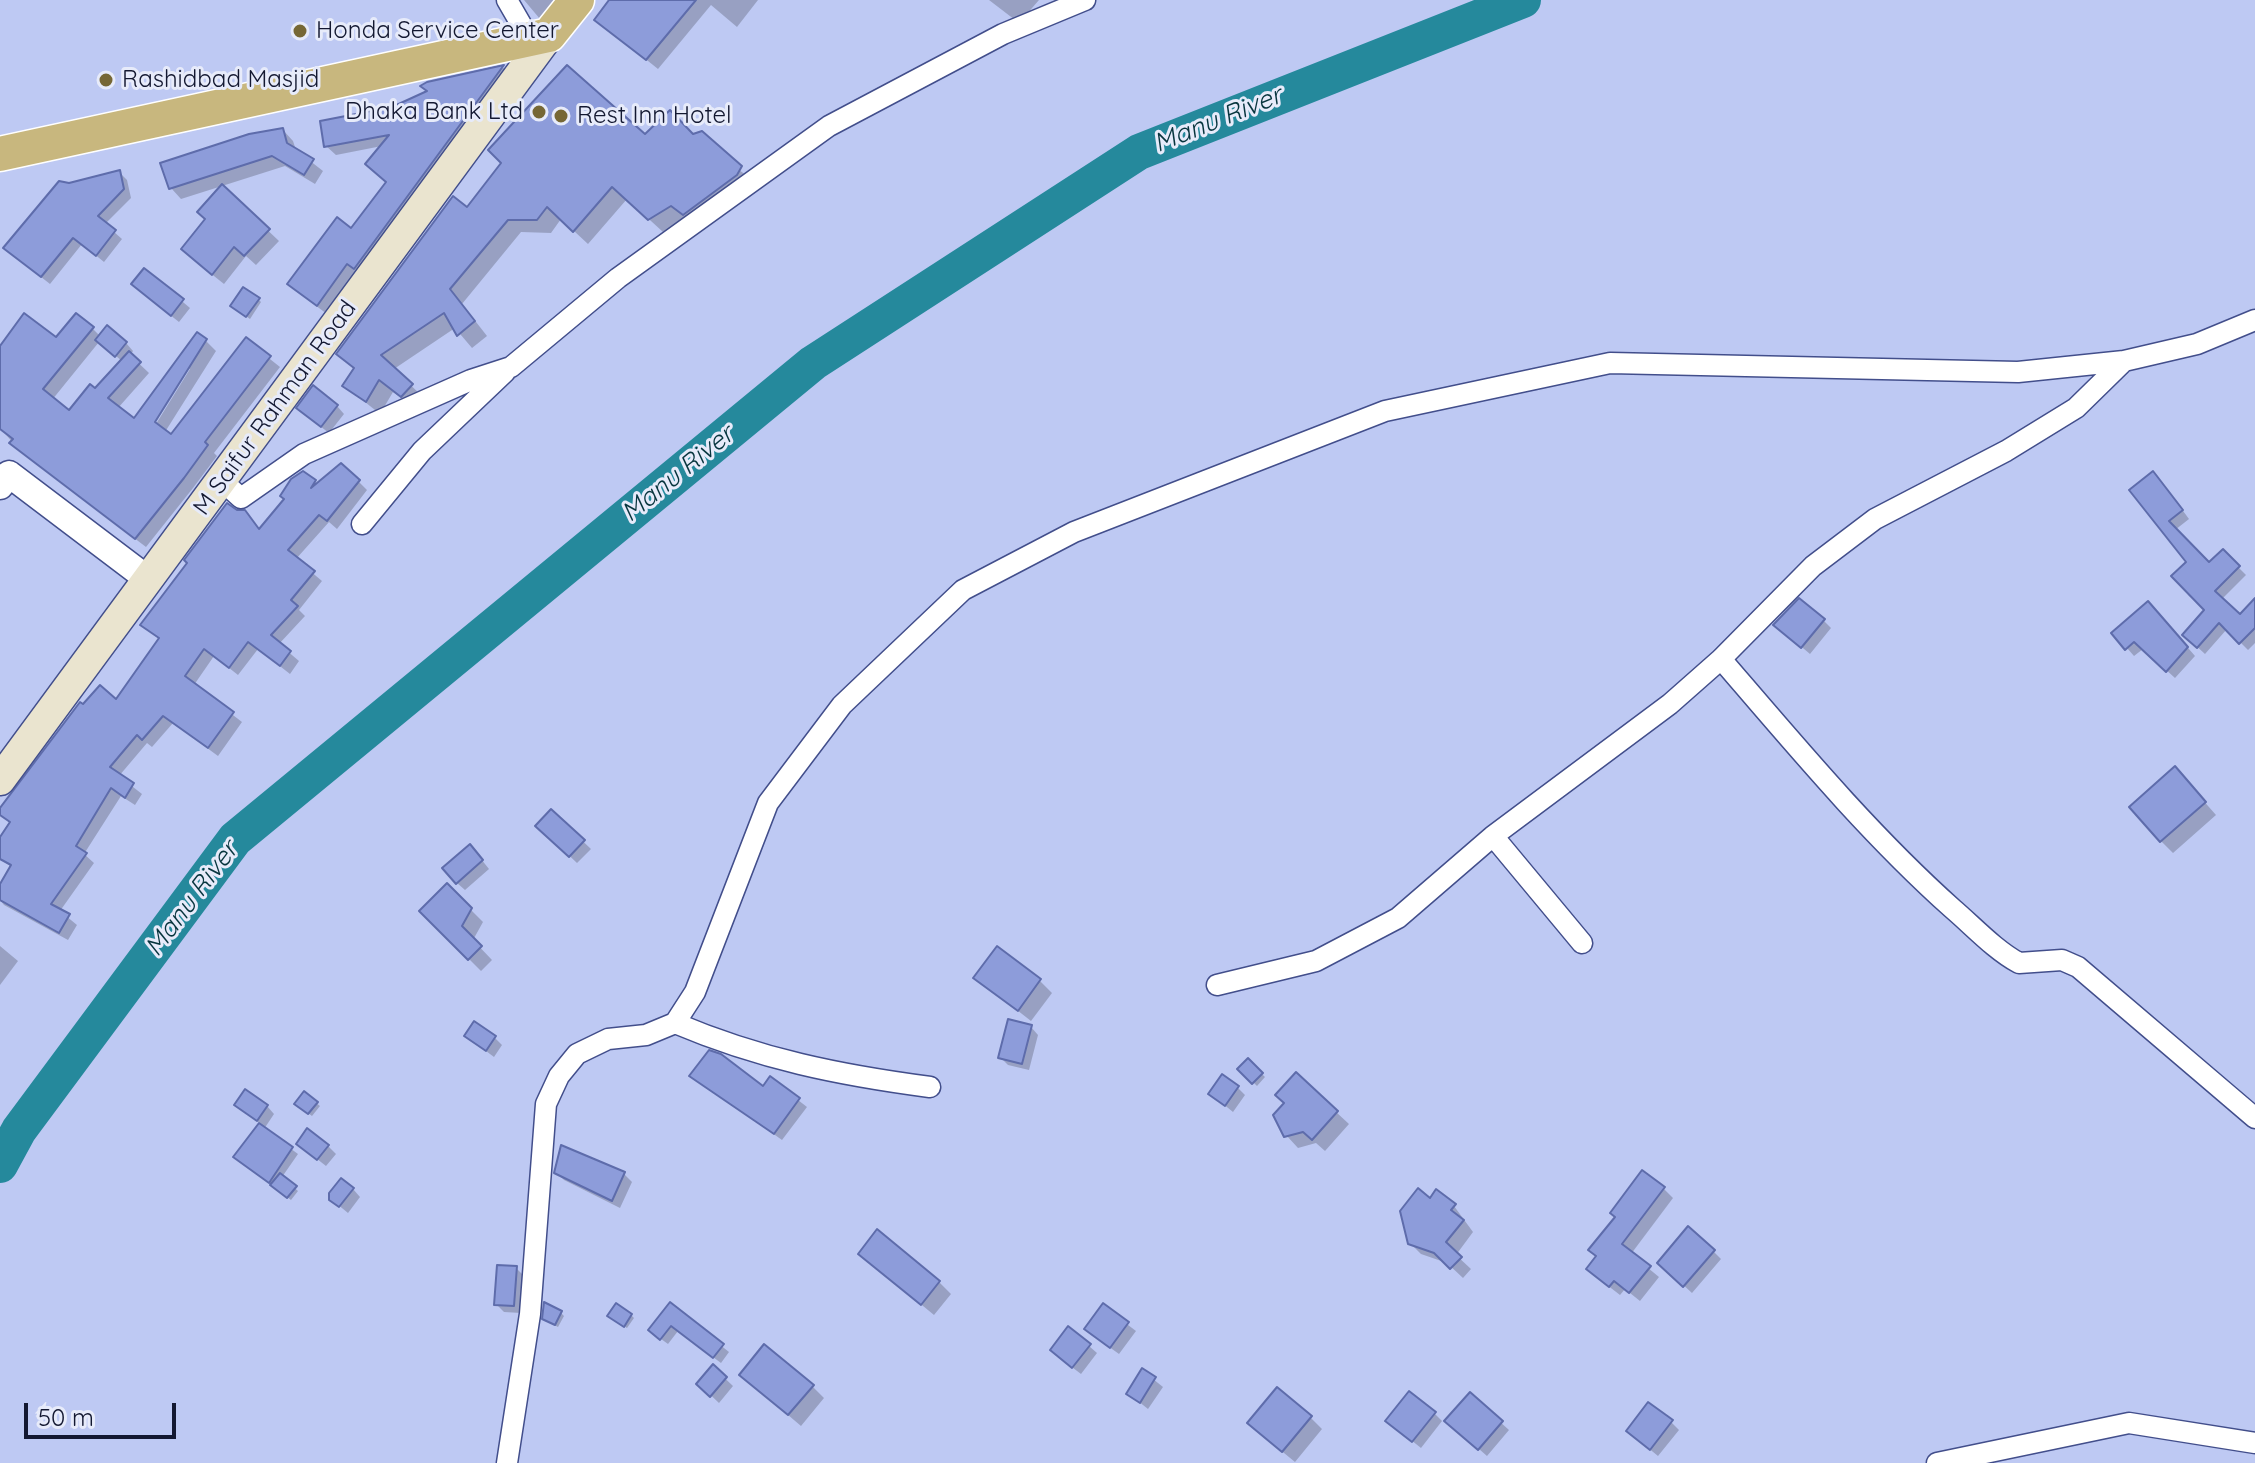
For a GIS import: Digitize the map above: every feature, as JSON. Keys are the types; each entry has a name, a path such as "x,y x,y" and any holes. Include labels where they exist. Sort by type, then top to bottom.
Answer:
{"highway":[{"path":"0,154 380,74 539,37 577,0"}],"main road":[{"name":"M Saifur Rahman Road","path":"0,780 222,481 539,37"}],"street":[{"path":"507,0 539,37"},
{"path":"362,524 422,451 511,367 618,278 829,126 1003,34 1085,0"},
{"path":"507,1463 530,1314 546,1104 559,1076 577,1054 608,1039 646,1035 675,1023 695,992 768,803 842,705 963,590 1074,532 1385,411 1610,363 2018,372 2124,361 2197,344 2255,320"},
{"path":"1217,985 1316,961 1398,918 1493,836 1670,704 1721,659 1813,566 1875,519 2006,451 2076,408 2124,361"},
{"path":"222,481 241,498 304,454 511,367"},
{"path":"3,476 149,580"},
{"path":"1721,659 1814,766 1924,883 1990,941 2019,963 2062,960 2078,967 2255,1118"},
{"path":"1493,836 1582,943"},
{"path":"675,1023 759,1056 847,1076 930,1087"},
{"path":"1937,1463 2129,1423 2255,1443"}],"building":[{"path":"609,0 696,0 646,60 594,20"},
{"path":"504,65 354,269 347,264 317,306 287,284 337,217 351,228 386,182 365,164 389,135 324,147 320,121 392,107 427,91 420,86 427,82"},
{"path":"567,65 645,134 670,110 693,134 702,131 742,166 737,175 683,215 671,206 648,220 612,187 573,232 547,207 537,220 508,220 450,289 475,321 457,336 444,313 381,355 413,384 401,397 379,380 366,402 342,386 354,368 336,354 453,196 467,207 501,163 488,150"},
{"path":"283,128 287,143 314,159 304,175 272,156 169,189 160,163 249,134"},
{"path":"120,170 124,189 98,216 116,230 96,256 73,238 41,277 3,248 59,181 69,183"},
{"path":"222,184 270,229 244,256 234,247 212,275 181,249 205,219 197,212"},
{"path":"144,268 184,299 171,316 131,284"},
{"path":"243,287 260,298 246,317 230,306"},
{"path":"24,313 56,337 76,313 94,327 43,389 69,410 90,384 95,388 129,351 141,362 108,398 134,418 197,332 207,339 155,422 171,434 246,337 271,356 205,442 208,445 184,478 135,539 9,443 13,439 0,429 0,346"},
{"path":"107,325 127,342 115,357 95,340"},
{"path":"313,385 338,405 321,427 296,408"},
{"path":"341,463 360,480 327,521 319,515 288,550 315,571 291,600 298,606 271,635 291,651 280,666 248,642 229,668 204,649 185,676 234,712 208,748 163,716 142,740 137,735 110,767 134,783 125,798 111,788 76,846 87,853 51,904 70,914 59,933 0,900 0,884 11,865 0,859 0,837 10,822 0,815 0,808 80,702 83,704 100,685 116,699 159,638 140,625 227,503 237,510 245,510 259,529 284,499 280,496 291,479 303,471 316,480 311,488"},
{"path":"2153,471 2183,510 2169,521 2209,562 2223,549 2240,566 2215,591 2240,614 2255,598 2255,628 2239,644 2219,623 2197,648 2182,635 2204,610 2171,576 2186,562 2129,490"},
{"path":"1799,598 1825,619 1801,648 1773,625"},
{"path":"2148,601 2188,647 2166,672 2134,642 2125,650 2111,633"},
{"path":"2175,766 2206,802 2160,842 2129,807"},
{"path":"551,809 585,840 569,857 535,826"},
{"path":"470,844 483,860 456,884 442,868"},
{"path":"447,883 472,908 462,926 482,946 468,960 419,911"},
{"path":"997,946 1041,979 1018,1011 973,978"},
{"path":"1008,1019 1032,1025 1022,1064 998,1058"},
{"path":"474,1021 496,1036 486,1051 464,1036"},
{"path":"709,1050 721,1054 763,1086 770,1076 800,1098 774,1134 689,1076"},
{"path":"1248,1058 1263,1073 1252,1084 1237,1069"},
{"path":"1296,1072 1338,1111 1312,1140 1303,1132 1284,1137 1273,1115 1284,1103 1275,1095"},
{"path":"1222,1074 1239,1086 1225,1106 1208,1094"},
{"path":"245,1089 268,1105 257,1121 234,1105"},
{"path":"304,1091 318,1102 308,1114 294,1104"},
{"path":"259,1123 293,1147 269,1183 233,1157"},
{"path":"307,1128 329,1145 317,1160 296,1144"},
{"path":"561,1145 625,1172 612,1201 554,1173"},
{"path":"1642,1170 1665,1187 1622,1244 1651,1266 1629,1293 1614,1281 1609,1287 1586,1269 1596,1256 1588,1250 1615,1217 1610,1213"},
{"path":"280,1173 297,1186 287,1198 270,1185"},
{"path":"341,1178 354,1188 339,1207 329,1200 329,1193"},
{"path":"1418,1188 1430,1198 1436,1189 1456,1204 1451,1210 1464,1220 1446,1242 1462,1257 1450,1269 1434,1253 1408,1244 1400,1211"},
{"path":"1688,1226 1715,1250 1683,1287 1657,1263"},
{"path":"877,1229 940,1281 921,1305 858,1254"},
{"path":"497,1265 517,1266 514,1306 494,1305"},
{"path":"544,1302 562,1311 555,1325 542,1319"},
{"path":"670,1302 724,1344 713,1358 671,1326 660,1340 648,1330"},
{"path":"616,1303 632,1314 624,1327 607,1316"},
{"path":"1103,1303 1129,1322 1110,1348 1084,1329"},
{"path":"1068,1326 1091,1344 1072,1368 1050,1350"},
{"path":"764,1344 814,1385 788,1415 739,1375"},
{"path":"713,1364 727,1377 710,1397 696,1384"},
{"path":"1142,1368 1156,1377 1140,1403 1126,1394"},
{"path":"1277,1387 1312,1416 1282,1452 1247,1423"},
{"path":"1409,1391 1436,1412 1412,1442 1385,1421"},
{"path":"1470,1392 1503,1421 1478,1450 1444,1421"},
{"path":"1648,1402 1673,1420 1650,1450 1626,1431"}],"waterway":[{"name":"Manu River","path":"0,1165 19,1130 235,839 813,363 1139,152 1523,0"}],"place":[{"name":"Honda Service Center","path":"300,31"},
{"name":"Rashidbad Masjid","path":"106,80"},
{"name":"Dhaka Bank Ltd","path":"539,112"},
{"name":"Rest Inn Hotel","path":"561,116"}]}
